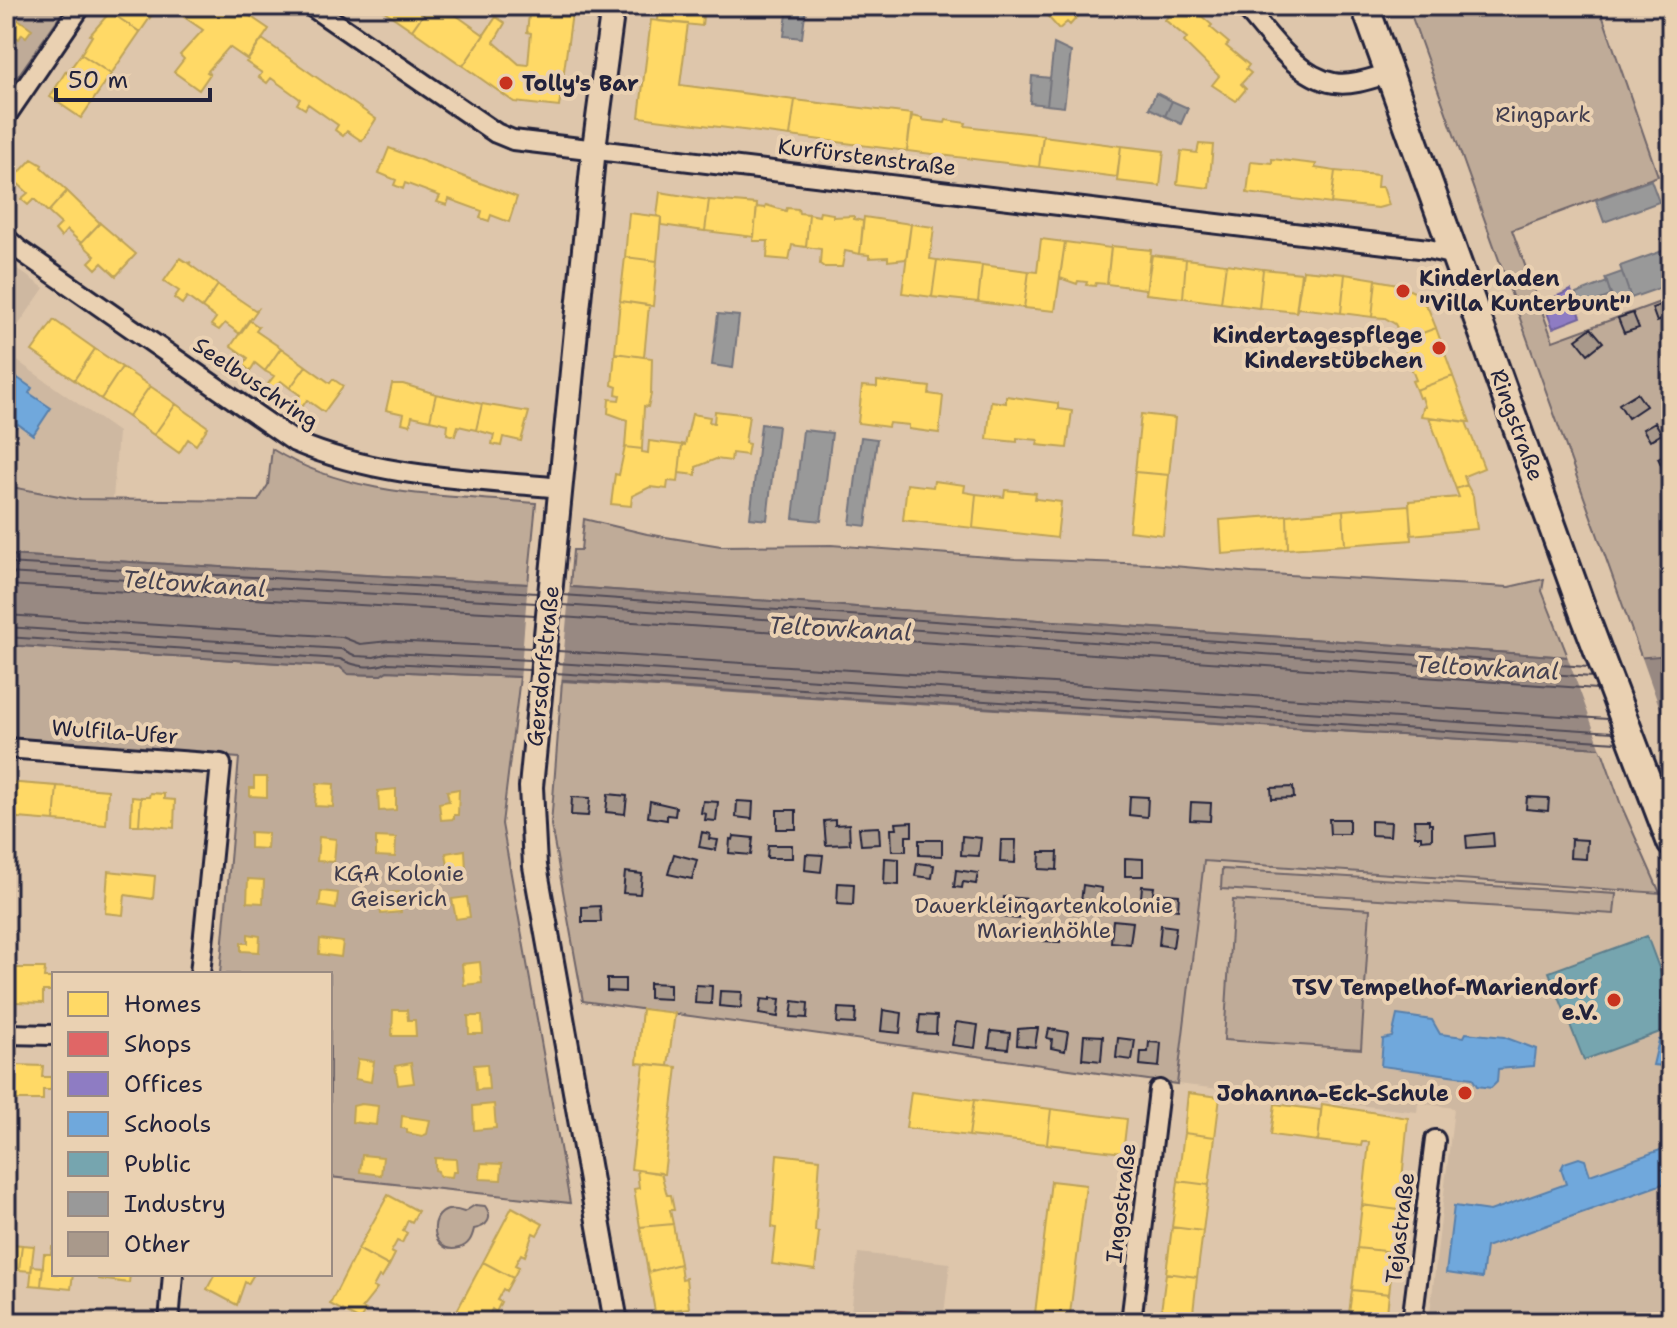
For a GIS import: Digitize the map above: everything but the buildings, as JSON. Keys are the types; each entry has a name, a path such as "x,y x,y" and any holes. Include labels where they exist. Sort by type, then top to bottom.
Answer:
{"main road":[{"name":"Ringstraße","path":"1365,6 1584,614 1671,843"}],"street":[{"path":"6,116 81,6"},
{"name":"Kurfürstenstraße","path":"311,6 496,133 513,140 1412,247 1455,255"},
{"name":"Gersdorfstraße","path":"613,6 594,148 531,787 535,866 616,1322"},
{"path":"1244,6 1296,64 1315,76 1335,83 1350,83 1390,73"},
{"name":"Seelbuschring","path":"6,238 295,442 335,458 370,467 561,488"},
{"name":"Wulfila-Ufer","path":"6,748 221,764 200,972"},
{"path":"6,1034 52,1035"},
{"name":"Ingostraße","path":"1131,1322 1159,1090"},
{"name":"Tejastraße","path":"1412,1322 1435,1140"},
{"path":"169,1322 173,1276"}],"shaded area":[{"path":"6,261 44,288 6,343"},
{"path":"6,353 118,432 113,499 75,499 6,486"},
{"name":"Johanna-Eck-Schule","path":"1204,861 1660,893 1671,924 1671,1322 1429,1322 1454,1108 1418,1103 1417,1112 1177,1084"},
{"path":"858,1253 950,1263 943,1322 850,1322"}],"green space":[{"path":"6,6 52,6 62,13 6,93"},
{"name":"Ringpark","path":"1408,6 1599,6 1658,176 1512,230 1553,341 1671,298 1671,655 1642,659"},
{"path":"272,449 302,465 366,486 536,503 528,584 6,555 6,486 75,499 258,501 268,485"},
{"path":"584,519 647,534 721,546 831,545 1015,559 1151,564 1252,573 1509,587 1544,579 1542,591 1568,657 570,587 573,550 581,550"},
{"name":"KGA Kolonie Geiserich","path":"6,645 340,667 348,674 381,675 387,671 520,677 502,824 570,1203 332,1177 332,972 220,972 239,758 6,740"},
{"name":"Dauerkleingartenkolonie Marienhöhle","path":"562,681 1601,748 1621,805 1660,893 1204,861 1177,1084 583,1001 551,825"},
{"path":"1222,869 1616,894 1614,914 1221,889"},
{"path":"1233,900 1370,909 1361,1049 1224,1040"},
{"path":"475,1205 485,1206 488,1210 486,1224 474,1229 470,1241 462,1247 448,1248 441,1244 435,1228 442,1213 451,1210 464,1212"}],"water":[{"name":"Teltowkanal","path":"6,555 528,584 1610,660 1671,655 1671,758 1601,748 520,677 387,671 381,675 348,674 340,667 6,645"}],"pier":[{"path":"528,580 570,583 561,685 520,681"},
{"path":"1566,653 1641,655 1671,740 1671,762 1602,752"}],"place":[{"name":"Tolly's Bar","path":"506,83"},
{"name":"Kinderladen \"Villa Kunterbunt\"","path":"1403,291"},
{"name":"Kindertagespflege Kinderstübchen","path":"1439,348"},
{"name":"TSV Tempelhof-Mariendorf e.V.","path":"1614,1000"},
{"name":"Johanna-Eck-Schule","path":"1465,1093"}]}
